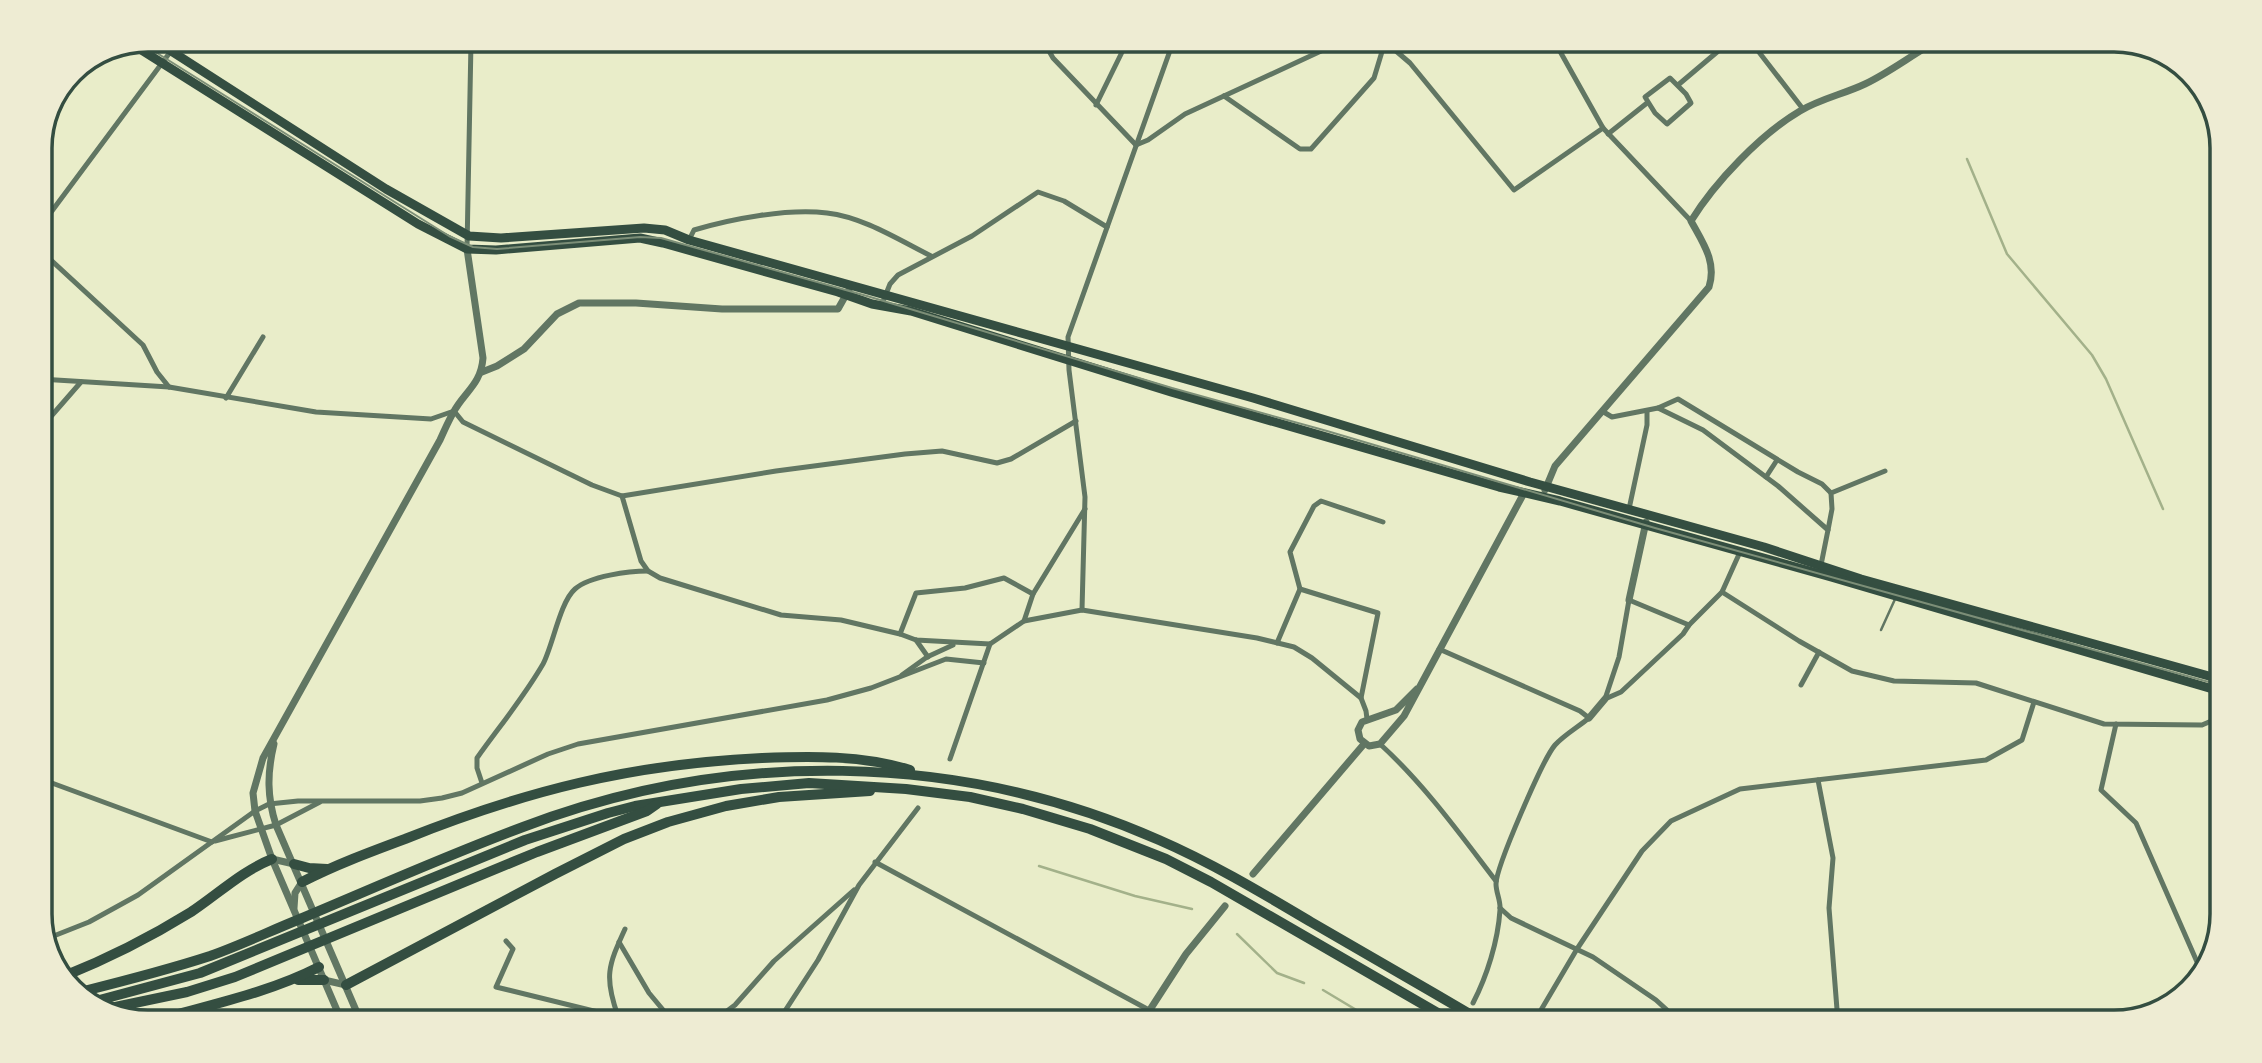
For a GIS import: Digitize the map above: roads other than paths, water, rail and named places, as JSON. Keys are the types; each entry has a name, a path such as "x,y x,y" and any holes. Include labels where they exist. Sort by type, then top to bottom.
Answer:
{"highway":[{"path":"302,882 328,869 494,806 548,789 679,764 795,756 832,758 893,765 926,775 1027,794 1095,814 1155,838 1230,876 1463,1010"},
{"path":"89,990 213,955 522,827 593,802 674,784 735,775 828,769 926,775"},
{"path":"103,999 200,973 525,840 608,813 741,789 809,783 906,789 970,797 1090,829 1148,851 1223,889 1433,1010"},
{"path":"346,985 555,874 625,839 668,822 726,806 779,797 906,789"},
{"path":"121,1006 187,992 234,977 537,852 647,811 660,802"},
{"path":"73,972 142,942 247,872 272,859"},
{"path":"294,864 328,869"},
{"path":"194,1010 291,980 319,967"},
{"path":"291,980 324,980"}],"main road":[{"path":"145,52 418,224 467,249 496,250 640,238 687,244 1068,354 1449,472 1645,525 2210,688"},
{"path":"173,52 386,189 469,236 501,238 644,228 664,230 687,244 848,290 872,304 884,300"},
{"path":"1068,354 1427,450 1861,579 2210,676"}],"street":[{"path":"53,209 170,52"},
{"path":"337,1010 272,859 254,811 253,793 257,774 275,737 454,411 482,372 483,358 467,257 471,52"},
{"path":"1050,52 1136,145"},
{"path":"1096,104 1122,52"},
{"path":"1082,610 1085,509 1068,338 1169,52"},
{"path":"1136,145 1148,140 1185,114 1320,52"},
{"path":"1224,96 1300,149 1311,149 1374,78 1382,52"},
{"path":"1397,52 1410,63 1514,190 1603,128"},
{"path":"1542,497 1555,466 1709,287 1713,275 1710,257 1691,221 1603,128 1560,52"},
{"path":"1678,85 1717,52"},
{"path":"1759,52 1803,109"},
{"path":"1691,221 1738,164 1788,119 1803,109 1866,84 1918,52"},
{"path":"1668,79 1678,85 1691,103 1667,124 1647,103 1646,97 1668,79"},
{"path":"1608,134 1647,103"},
{"path":"884,300 890,284 898,275 972,236 1038,192 1063,201 1107,227"},
{"path":"687,244 694,230 721,222 777,214 827,213 860,222 931,256"},
{"path":"53,262 143,345 157,372 169,387"},
{"path":"482,372 524,349 557,314 579,303 636,303 722,309 838,309 848,290"},
{"path":"226,398 262,337"},
{"path":"53,380 169,387 316,412 426,419 454,411"},
{"path":"53,414 81,382"},
{"path":"1602,411 1612,417 1647,411 1678,399 1777,460 1822,484 1831,493 1832,509 1821,565"},
{"path":"1658,408 1703,430 1766,477 1828,530"},
{"path":"454,411 463,422 592,485 622,496 776,471 905,454 942,451 997,463 1011,459 1076,421"},
{"path":"1629,509 1647,425 1647,411"},
{"path":"1715,439 1723,426"},
{"path":"1766,477 1777,460"},
{"path":"1831,493 1885,471"},
{"path":"1417,690 1396,710 1360,725 1358,730 1364,744 1380,744 1404,716 1530,482"},
{"path":"622,496 640,561 648,571 660,578 781,615 841,620 916,640 990,644 1024,621 1082,610 1278,643 1294,647 1312,657 1360,698 1371,719 1384,725 1386,736"},
{"path":"1278,643 1300,589 1290,552 1318,502 1383,522"},
{"path":"1024,621 1033,594 1085,509"},
{"path":"1496,881 1532,791 1554,746 1589,718 1605,699 1619,657 1648,514"},
{"path":"1605,699 1621,692 1683,634 1722,592 1740,552"},
{"path":"482,783 477,758 544,662 568,598 576,588 587,582 627,572 648,571"},
{"path":"900,634 916,593 965,588 1004,578 1033,594"},
{"path":"1300,589 1378,613 1360,698"},
{"path":"1722,592 1852,671 1885,679 1976,683 2104,724 2202,725 2210,722"},
{"path":"1629,600 1689,625"},
{"path":"916,640 927,657 937,663"},
{"path":"896,679 927,657 956,643"},
{"path":"950,759 990,644"},
{"path":"1439,649 1580,711 1589,718"},
{"path":"1801,685 1819,652"},
{"path":"55,936 89,922 138,895 254,811 270,804 431,799 462,793 548,754 578,744 827,700 896,679 946,659 984,663"},
{"path":"1541,1010 1577,949 1642,851 1671,821 1740,789 1986,760 2022,740 2034,702"},
{"path":"2116,724 2101,790 2136,823 2198,961"},
{"path":"275,737 269,764 270,804 276,825 356,1010"},
{"path":"1253,874 1364,744"},
{"path":"1380,744 1400,762 1496,881 1500,908 1485,979 1474,1003"},
{"path":"1818,780 1833,858 1829,908 1837,1010"},
{"path":"53,784 212,842 276,825 320,802"},
{"path":"786,1010 818,960 859,885 918,808"},
{"path":"272,859 294,864"},
{"path":"876,862 1149,1010 1186,954 1225,906"},
{"path":"294,909 295,893 302,882"},
{"path":"728,1010 774,961 859,885"},
{"path":"1500,908 1511,918 1577,949 1614,971 1667,1010"},
{"path":"614,1010 608,973 625,929"},
{"path":"506,941 513,949 496,987 591,1010"},
{"path":"619,942 649,993 663,1010"},
{"path":"319,967 332,953"},
{"path":"324,980 346,985"}],"lane":[{"path":"1881,630 1896,597"}],"waterway":[{"path":"1967,159 2007,254 2092,355 2106,379 2163,509"},
{"path":"1039,866 1135,896 1192,909"},
{"path":"1237,934 1277,973 1304,983"},
{"path":"1323,990 1356,1010"}],"tram line":[{"path":"155,52 449,236 473,247 497,249 640,237 661,238 1655,528 2210,682"}]}
